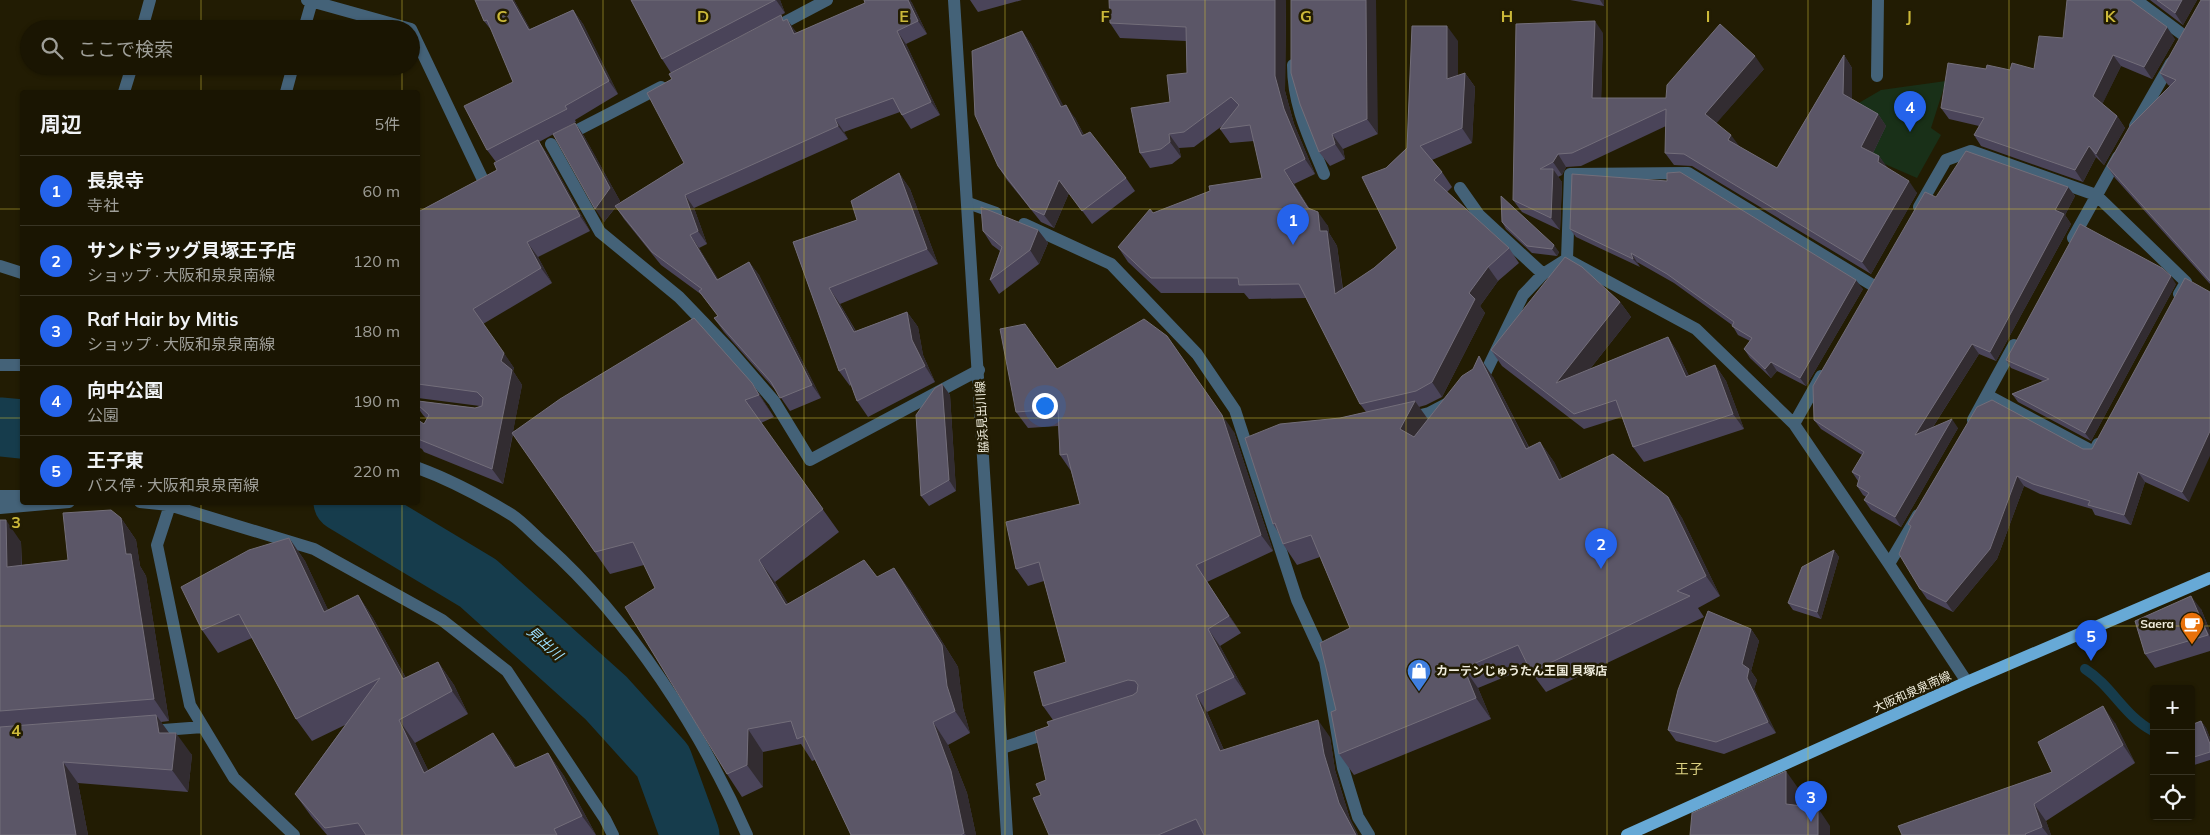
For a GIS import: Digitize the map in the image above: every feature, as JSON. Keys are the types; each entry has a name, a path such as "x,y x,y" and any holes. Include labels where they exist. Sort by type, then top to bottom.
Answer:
{"main road":[{"name":"大阪和泉泉南線","path":"1628,835 1967,682 2210,578"}],"street":[{"path":"144,20 150,0"},
{"path":"758,36 827,0"},
{"name":"脇浜見出川線","path":"954,0 979,370 1007,835"},
{"path":"1877,76 1878,0"},
{"path":"2136,0 2182,46"},
{"path":"306,20 310,1 381,20"},
{"path":"2068,247 2194,22"},
{"path":"420,47 483,180"},
{"path":"1293,50 1293,90 1302,121 1324,174"},
{"path":"125,90 129,75"},
{"path":"287,90 291,75"},
{"path":"672,81 547,146 600,232 679,297 729,349 774,401 810,460 979,370"},
{"path":"1912,218 1946,160 1971,151 2096,195 2186,282 2172,308"},
{"path":"1567,259 1570,174 1688,173 1874,286"},
{"path":"1460,188 1479,215 1543,274"},
{"path":"968,203 1111,264 1197,354 1235,410 1250,440 1253,472 1297,600 1325,661 1344,768 1358,817 1369,835"},
{"path":"1400,420 1429,413 1480,386 1523,295 1543,274 1567,259"},
{"path":"1567,259 1696,329 1794,424 1890,564 1967,682"},
{"path":"0,266 20,272"},
{"path":"1968,429 2020,334"},
{"path":"1794,424 1829,363"},
{"path":"0,365 20,365"},
{"path":"1987,395 2094,452 2103,435"},
{"path":"420,469 513,516 572,569 619,623 685,717 733,804 747,835"},
{"path":"0,496 20,496"},
{"path":"0,508 34,505"},
{"path":"170,505 157,545 190,705 234,778 294,835"},
{"path":"173,505 314,548 442,620 507,670 600,811 613,835"},
{"path":"1890,564 1924,505"},
{"path":"135,732 203,727"},
{"path":"1002,748 1067,727"}],"green space":[{"path":"1946,81 1931,128 1941,135 1917,178 1871,158 1852,107 1881,90"}],"building":[{"path":"475,0 512,0 529,30 573,10 609,81 565,106 567,109 487,150 464,106 513,82 487,20 484,21"},
{"path":"631,0 775,0 662,59"},
{"path":"864,0 908,0 918,21 897,31 931,102 902,115 893,98 835,119 838,126 685,195 698,231 690,235 717,280 749,262 812,385 780,398 771,382 714,318 718,316 699,291 702,289 652,252 615,206 684,163 647,93 672,79 669,74 781,15 783,21 787,19 794,34 865,3"},
{"path":"1109,0 1275,0 1275,76 1284,109 1305,159 1284,170 1308,208 1318,212 1320,231 1327,231 1335,294 1374,268 1397,248 1362,177 1386,168 1407,148 1412,26 1447,26 1447,79 1465,73 1462,128 1420,146 1442,172 1434,180 1509,248 1488,267 1469,293 1475,299 1432,382 1416,391 1360,404 1299,284 1239,285 1238,278 1151,278 1118,247 1150,209 1153,213 1210,191 1209,186 1262,178 1250,125 1220,129 1239,105 1231,97 1184,132 1169,134 1170,142 1161,149 1140,153 1131,108 1170,102 1167,75 1187,73 1186,27 1110,23"},
{"path":"1291,0 1366,0 1367,119 1332,134 1335,144 1319,152 1300,104 1291,73"},
{"path":"2067,0 2130,0 2167,27 2144,67 2113,55 2093,96 2117,116 2096,154 2089,146 2075,170 1974,135 1984,118 1941,108 1948,63 1986,69 1987,65 2010,70 2012,63 2034,69 2039,36 2063,38"},
{"path":"2157,0 2182,0 2175,13"},
{"path":"2201,0 2210,0 2210,281 2107,166 2130,126 2176,80 2160,73"},
{"path":"1595,21 1592,98 1666,98 1667,85 1720,24 1755,56 1705,114 1731,135 1728,140 1777,168 1844,55 1843,94 1878,114 1861,147 1879,156 1878,162 1909,181 1862,262 1684,154 1665,153 1666,109 1572,153 1558,154 1553,162 1540,169 1553,169 1551,218 1513,200 1516,24"},
{"path":"1022,31 1061,107 1066,105 1082,136 1090,132 1126,178 1082,211 1059,180 1044,215 1031,209 998,166 975,115 972,51"},
{"path":"575,123 610,188 595,209 553,134"},
{"path":"538,140 580,216 527,242 541,268 473,309 504,353 501,361 512,370 492,469 420,440 420,421 424,424 429,415 420,407 420,401 475,408 482,406 483,398 477,392 420,384 420,211 497,170 494,163"},
{"path":"1966,151 2068,187 2055,210 2064,214 1990,352 1972,344 1915,435 1952,419 1895,517 1864,500 1869,493 1857,486 1860,476 1852,472 1864,452 1814,420 1813,386 1925,192 1936,197"},
{"path":"1680,172 1856,280 1800,378 1771,362 1765,369 1744,349 1752,338 1732,326 1734,322 1667,274 1631,253 1633,259 1570,229 1572,174 1667,181 1667,173"},
{"path":"899,173 927,249 829,288 854,332 907,312 912,340 925,366 857,401 845,368 839,371 793,242 857,220 851,201"},
{"path":"1501,196 1554,245 1552,249 1527,246 1502,222"},
{"path":"981,207 1038,230 1030,250 990,280 1002,247 983,231"},
{"path":"2080,224 2162,268 2171,276 2085,433 2012,394 2049,379 2006,360"},
{"path":"1565,257 1582,267 1620,302 1556,383 1668,337 1686,377 1715,365 1733,414 1633,447 1616,400 1574,414 1491,350"},
{"path":"2185,278 2210,292 2210,431 2182,492 2138,472 2124,515 2088,505 2090,501 2033,484 2017,476 1990,549 1946,602 1920,589 1899,554 1911,526 1908,524 1977,407 1992,400 2083,449 2092,449"},
{"path":"694,318 752,383 759,395 745,400 823,509 759,560 786,605 864,560 877,577 894,568 942,645 947,686 955,711 933,722 951,771 964,833 961,835 851,835 804,736 797,739 791,721 748,729 747,765 727,774 625,607 655,588 633,542 595,552 512,433 560,399"},
{"path":"1144,319 1167,336 1222,415 1261,535 1196,565 1229,616 1208,629 1234,677 1196,695 1220,751 1318,720 1324,754 1339,803 1356,835 1204,835 1196,819 1158,835 1049,835 1033,798 1041,795 1036,784 1046,780 1035,731 1049,726 1047,722 1133,695 1137,692 1138,685 1135,681 1128,680 1043,706 1034,672 1066,662 1039,562 1016,569 1006,522 1080,504 1067,454 1060,455 1058,409 1016,412 1000,329 1025,324 1057,369"},
{"path":"1479,356 1526,449 1540,442 1559,480 1613,454 1668,497 1706,576 1677,591 1690,596 1531,672 1518,645 1464,668 1476,698 1339,754 1331,712 1336,710 1320,643 1350,628 1311,535 1283,544 1275,523 1273,524 1245,438 1280,424 1340,418 1415,401 1400,429 1414,437 1462,376 1473,369"},
{"path":"942,384 949,480 921,496 916,415 935,388"},
{"path":"111,510 121,518 126,554 131,554 154,699 0,711 0,520 6,520 7,567 68,560 63,513"},
{"path":"289,538 324,612 358,595 403,679 438,662 452,691 399,720 424,773 493,733 515,768 548,753 582,816 554,829 557,835 366,835 358,823 325,828 295,794 380,678 296,719 239,614 202,630 181,587 249,550"},
{"path":"1834,550 1817,612 1788,603 1802,567"},
{"path":"2191,596 2208,635 2145,654 2135,621"},
{"path":"1708,611 1751,629 1742,664 1749,669 1747,678 1768,722 1716,742 1668,730 1678,690"},
{"path":"2103,706 2123,745 2034,804 2042,827 2026,835 1902,835 1898,826 2052,772 2038,742"},
{"path":"156,715 159,733 176,733 172,770 63,762 76,835 0,835 0,727"},
{"path":"2201,721 2210,744 2210,752 2195,757 2195,730 2195,723"},
{"path":"1786,771 1786,804 1818,808 1818,835 1690,835 1692,813"}],"waterway":[{"name":"見出川","path":"0,427 20,429"},
{"name":"見出川","path":"348,505 478,583 606,698 663,761 690,835"},
{"path":"2085,669 2103,684 2134,717 2151,730"}],"place":[{"name":"向中公園","path":"1910,132"},
{"name":"長泉寺","path":"1293,245"},
{"name":"サンドラッグ貝塚王子店","path":"1601,569"},
{"name":"Saera","path":"2192,645"},
{"name":"王子東","path":"2091,661"},
{"name":"カーテンじゅうたん王国 貝塚店","path":"1419,692"},
{"name":"Raf Hair by Mitis","path":"1811,822"}],"district":[{"name":"王子","path":"1689,769"}]}
